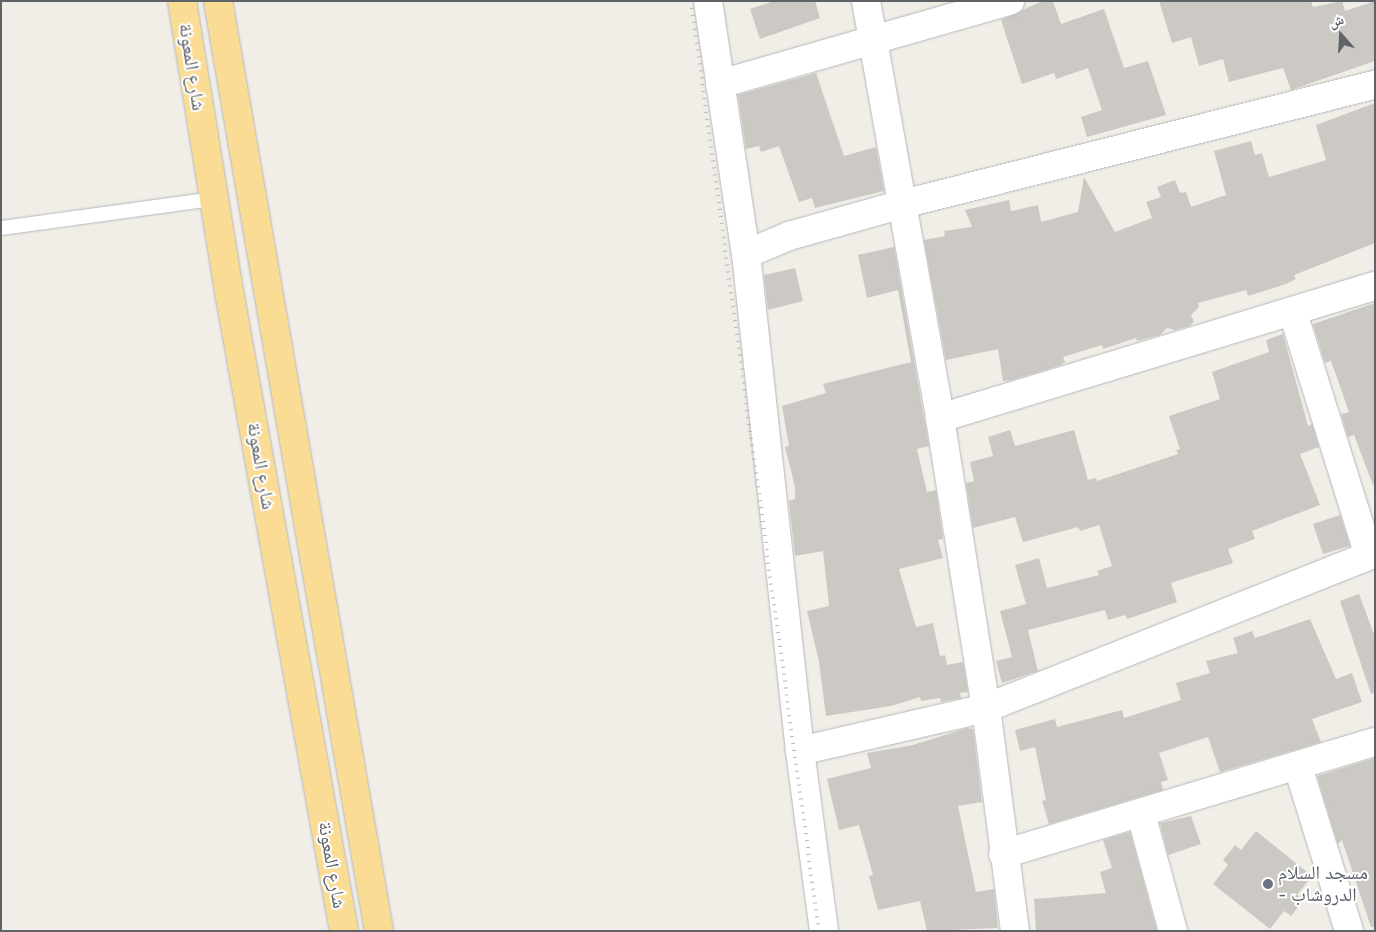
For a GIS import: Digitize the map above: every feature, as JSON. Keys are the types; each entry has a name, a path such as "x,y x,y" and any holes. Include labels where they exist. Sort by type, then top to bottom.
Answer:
{"highway":[{"name":"شارع المعونة","path":"182,1 214,199 344,931"},
{"name":"شارع المعونة","path":"218,1 379,931"}],"street":[{"path":"708,1 746,254 800,751 824,931"},
{"path":"866,1 940,418 986,708 1003,854 1015,931"},
{"path":"720,84 1010,1"},
{"path":"746,254 788,236 903,204 1375,85"},
{"path":"940,418 1293,313 1375,286"},
{"path":"800,751 986,708 1372,554 1293,313"},
{"path":"1003,854 1298,767 1375,742"},
{"path":"1298,767 1348,931"},
{"path":"1141,814 1173,931"}],"lane":[{"path":"1,228 214,199"}],"building":[{"path":"774,1 815,1 820,18 760,39 750,9"},
{"path":"1042,1 1053,1 1061,24 1104,9 1124,68 1148,61 1166,115 1087,137 1081,117 1102,110 1088,68 1056,79 1054,73 1022,84 1001,20"},
{"path":"1159,1 1311,1 1313,7 1342,1 1345,11 1375,1 1375,61 1291,90 1283,68 1229,82 1223,59 1199,66 1191,37 1172,43"},
{"path":"816,73 844,156 876,147 884,191 815,208 812,198 799,202 779,146 761,152 759,146 746,149 738,95"},
{"path":"1375,103 1375,243 1294,275 1296,279 1286,284 1248,296 1246,290 1198,303 1199,307 1191,315 1194,322 1189,326 1175,330 1167,328 1160,335 1137,341 1136,338 1103,349 1102,345 1063,357 1065,362 1061,365 1012,380 1003,381 998,349 946,360 924,240 945,236 944,231 972,227 965,210 1009,200 1011,211 1038,205 1041,222 1078,212 1084,177 1115,232 1152,218 1146,202 1161,197 1157,187 1175,180 1180,193 1186,192 1191,207 1226,195 1214,151 1251,141 1255,155 1262,153 1269,177 1326,160 1316,125"},
{"path":"894,247 929,446 917,449 927,492 936,490 943,539 938,540 943,558 899,569 916,627 933,623 940,656 945,655 947,665 963,662 968,692 960,693 961,698 941,702 940,698 921,701 920,697 891,706 826,716 819,662 807,611 829,606 823,551 795,556 789,501 795,499 795,487 785,447 789,446 782,406 826,393 823,384 911,362 898,290 867,298 858,255"},
{"path":"795,268 803,301 768,310 764,275"},
{"path":"1375,303 1375,485 1373,485 1354,435 1348,437 1341,414 1349,412 1331,361 1325,363 1313,324"},
{"path":"1283,334 1308,426 1312,424 1319,447 1300,454 1320,505 1252,531 1255,539 1228,549 1233,563 1171,583 1177,602 1127,619 1125,615 1108,620 1105,610 1028,630 1038,671 1002,683 996,661 1012,657 1000,611 1026,604 1015,565 1039,558 1047,588 1099,575 1097,571 1112,566 1099,525 1080,531 1078,527 1023,542 1015,517 973,528 966,483 974,481 970,462 993,456 988,437 1010,430 1015,446 1074,430 1088,480 1096,478 1097,481 1178,454 1176,450 1180,449 1169,416 1220,399 1212,372 1269,352 1266,340"},
{"path":"1340,515 1350,546 1323,554 1313,524"},
{"path":"1359,594 1375,637 1375,693 1371,694 1340,601"},
{"path":"1310,619 1336,679 1352,673 1362,702 1312,719 1321,742 1220,772 1208,737 1159,753 1168,780 1161,782 1163,790 1049,824 1042,801 1046,800 1035,747 1020,751 1015,730 1055,719 1057,727 1122,710 1124,718 1181,700 1176,683 1210,673 1206,661 1238,653 1233,638 1252,631 1255,638"},
{"path":"967,728 973,729 982,802 958,806 976,892 994,889 998,928 927,931 920,901 878,910 869,876 873,875 859,825 839,830 827,779 871,768 867,753 913,745"},
{"path":"1375,758 1375,927 1371,927 1342,840 1338,844 1317,776"},
{"path":"1191,816 1201,844 1168,855 1160,823"},
{"path":"1256,831 1312,876 1297,895 1304,900 1291,916 1284,911 1270,929 1213,884 1228,865 1223,860 1235,845 1241,850"},
{"path":"1130,832 1157,931 1036,931 1034,899 1106,893 1100,872 1112,868 1103,840"}],"railway":[{"path":"691,1 819,931"}],"place":[{"name":"مسجد السلام - الدروشاب","path":"1268,884"}]}
